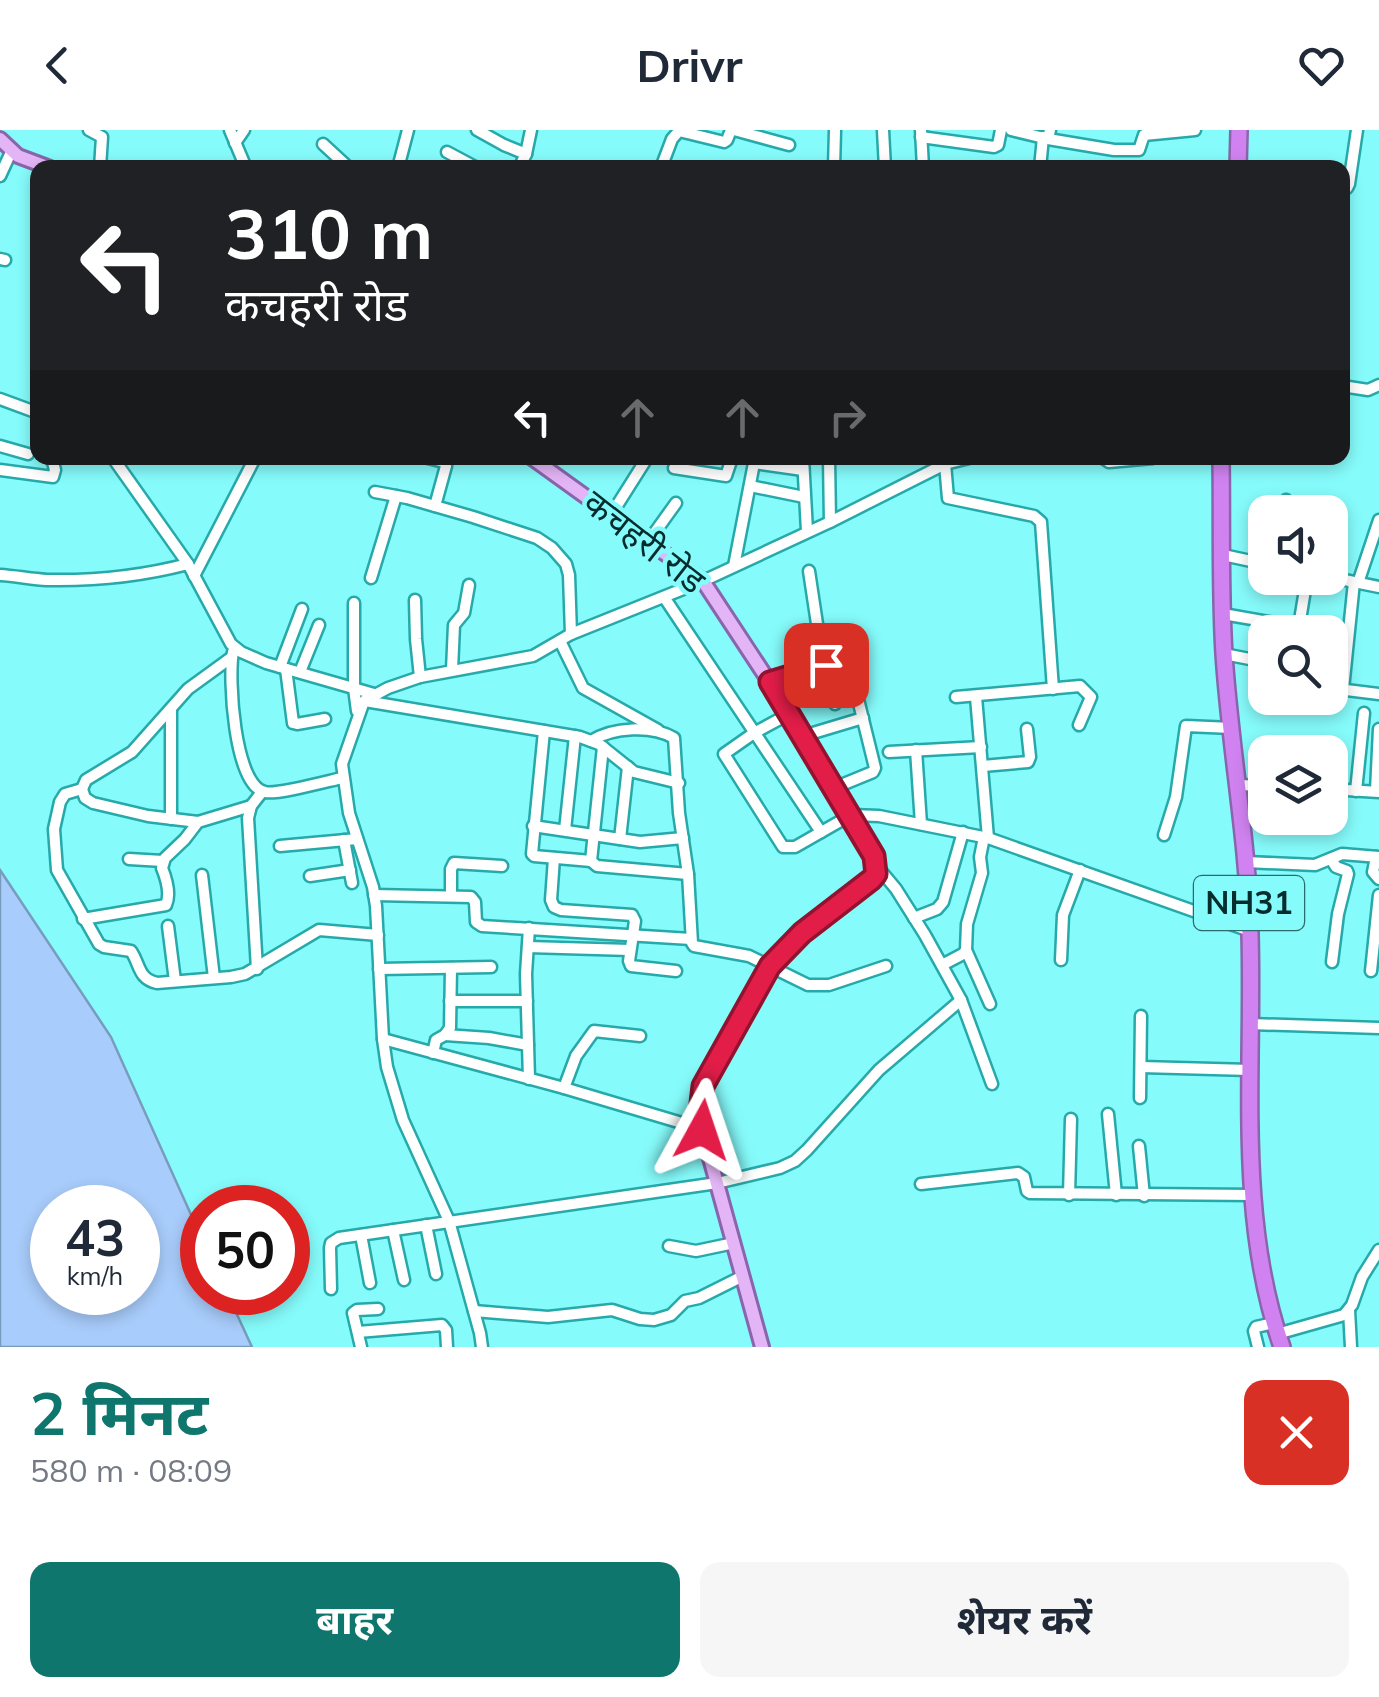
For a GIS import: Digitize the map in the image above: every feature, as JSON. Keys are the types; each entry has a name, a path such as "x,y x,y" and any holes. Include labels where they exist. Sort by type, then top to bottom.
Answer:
{"highway":[{"path":"1238,160 1240,130"},
{"name":"NH31","path":"1221,465 1224,654 1250,931 1256,1235 1278,1335"}],"main road":[{"path":"0,139 18,156 30,160"},
{"name":"कचहरी रोड","path":"542,465 703,582 790,714 874,856 876,866"},
{"path":"762,1347 702,1130 703,1086 770,966 802,933 872,879 876,866"}],"street":[{"path":"89,130 102,137 101,160"},
{"path":"230,130 242,160"},
{"path":"235,143 244,130"},
{"path":"400,160 408,130"},
{"path":"476,130 526,154"},
{"path":"523,160 531,130"},
{"path":"664,160 679,131 724,142 733,130 789,145"},
{"path":"834,160 836,130"},
{"path":"883,130 885,160"},
{"path":"923,160 921,134 994,147 1002,130"},
{"path":"1010,130 1114,150 1140,150 1144,135 1195,130"},
{"path":"1350,177 1357,130"},
{"path":"1042,160 1047,135"},
{"path":"323,144 340,160"},
{"path":"0,176 12,150"},
{"path":"447,152 462,160"},
{"path":"1350,387 1368,390 1379,386"},
{"path":"0,400 30,410"},
{"path":"0,446 28,454"},
{"path":"0,470 53,477 54,465"},
{"path":"118,465 188,564 232,648 242,766 250,782 269,793 342,778"},
{"path":"194,576 251,465"},
{"path":"435,506 446,465"},
{"path":"611,515 643,465"},
{"path":"674,468 726,476 730,465"},
{"path":"734,566 753,465"},
{"path":"803,465 807,531"},
{"path":"829,465 830,522"},
{"path":"482,1347 449,1221 403,1120 387,1067 374,895 342,778 345,750 358,713 369,698 420,676 521,660 546,650 571,634 703,582 943,465"},
{"path":"945,465 948,498 1034,516 1041,522 1053,689"},
{"path":"750,486 804,496"},
{"path":"375,492 537,538 560,554 568,575 571,634"},
{"path":"372,578 396,496"},
{"path":"648,542 676,502"},
{"path":"1348,648 1356,582 1379,520"},
{"path":"1223,555 1248,560"},
{"path":"0,575 44,580 90,579 160,572 188,564"},
{"path":"810,570 819,637 835,704"},
{"path":"1348,580 1379,587"},
{"path":"452,670 454,625 464,614 468,585"},
{"path":"1223,614 1297,625 1304,595"},
{"path":"664,597 821,832"},
{"path":"415,600 420,676"},
{"path":"354,602 354,688 358,713"},
{"path":"302,609 283,668 292,723 325,719"},
{"path":"300,672 319,625"},
{"path":"560,641 582,688 674,738 694,946 743,954 798,981 818,985 840,982 886,966"},
{"path":"232,648 283,668 354,688 369,698 591,740 641,774 679,783"},
{"path":"82,789 86,780 132,752 170,708 232,648"},
{"path":"1224,654 1248,659"},
{"path":"770,682 826,665"},
{"path":"834,788 875,768 853,679"},
{"path":"956,697 1080,686 1092,697 1079,725"},
{"path":"1348,690 1379,694"},
{"path":"976,696 986,837 980,857 982,873 967,924 966,950 990,1004"},
{"path":"170,708 171,819"},
{"path":"1356,790 1364,712"},
{"path":"790,714 724,754 783,847 796,848 850,814 879,816 986,837 1250,931"},
{"path":"803,736 863,718"},
{"path":"1164,836 1176,797 1186,726 1232,728"},
{"path":"1348,790 1377,792 1379,729"},
{"path":"983,766 1028,762 1026,730"},
{"path":"544,731 533,826 534,856 688,874"},
{"path":"591,740 610,732 661,732"},
{"path":"565,830 575,736"},
{"path":"888,752 981,746"},
{"path":"591,861 603,747"},
{"path":"916,750 921,824"},
{"path":"620,839 628,767"},
{"path":"1238,785 1248,785"},
{"path":"82,789 88,801 141,815 198,822 251,806"},
{"path":"82,789 62,797 55,820 57,870 100,944 130,951 145,978 157,982 231,977 257,969 320,930 378,935"},
{"path":"257,969 248,818 251,806 262,792"},
{"path":"84,918 168,904 164,861 198,822"},
{"path":"533,826 646,842 684,838"},
{"path":"914,918 944,902 962,832"},
{"path":"280,846 358,839"},
{"path":"310,876 351,876 344,840"},
{"path":"1246,862 1315,865 1336,855 1378,857 1373,872 1379,879"},
{"path":"129,858 164,861"},
{"path":"554,858 554,906 561,910 632,915 629,964 633,968 676,971"},
{"path":"1331,858 1336,867 1348,874 1332,962"},
{"path":"450,896 454,863 502,866"},
{"path":"876,866 914,918 961,1000 992,1084"},
{"path":"1060,960 1063,914 1080,870"},
{"path":"202,875 214,978"},
{"path":"374,895 474,899 478,924 691,939"},
{"path":"1371,970 1379,895"},
{"path":"168,926 175,981"},
{"path":"529,928 529,1079"},
{"path":"528,947 630,950"},
{"path":"942,965 966,950"},
{"path":"380,969 490,967"},
{"path":"433,1053 436,1040 450,1028 451,968"},
{"path":"331,1289 331,1243 340,1238 717,1183 780,1168 794,1161 879,1070 961,1000"},
{"path":"450,1001 527,1001"},
{"path":"1140,1098 1141,1016"},
{"path":"1250,1024 1379,1028"},
{"path":"564,1088 576,1056 594,1032 640,1036"},
{"path":"445,1035 528,1045"},
{"path":"383,1040 702,1130"},
{"path":"1141,1068 1250,1070"},
{"path":"1108,1114 1116,1195"},
{"path":"1069,1194 1071,1119"},
{"path":"1139,1146 1144,1196"},
{"path":"921,1184 1018,1173 1024,1176 1030,1193 1254,1195"},
{"path":"426,1225 436,1274"},
{"path":"393,1230 404,1280"},
{"path":"361,1234 370,1283"},
{"path":"668,1246 696,1251 734,1244"},
{"path":"1352,1347 1349,1310 1362,1277 1379,1250"},
{"path":"474,1311 548,1317 612,1310 654,1320 743,1276"},
{"path":"362,1347 354,1311 378,1310"},
{"path":"1258,1347 1256,1327 1278,1335 1339,1318 1349,1310"},
{"path":"358,1332 442,1325 447,1347"}],"water":[{"path":"0,870 111,1037 180,1190 180,1315 237,1315 252,1347 0,1347"}],"route":[{"path":"702,1130 703,1086 770,966 802,933 876,874 874,856 770,682 826,665"}]}
